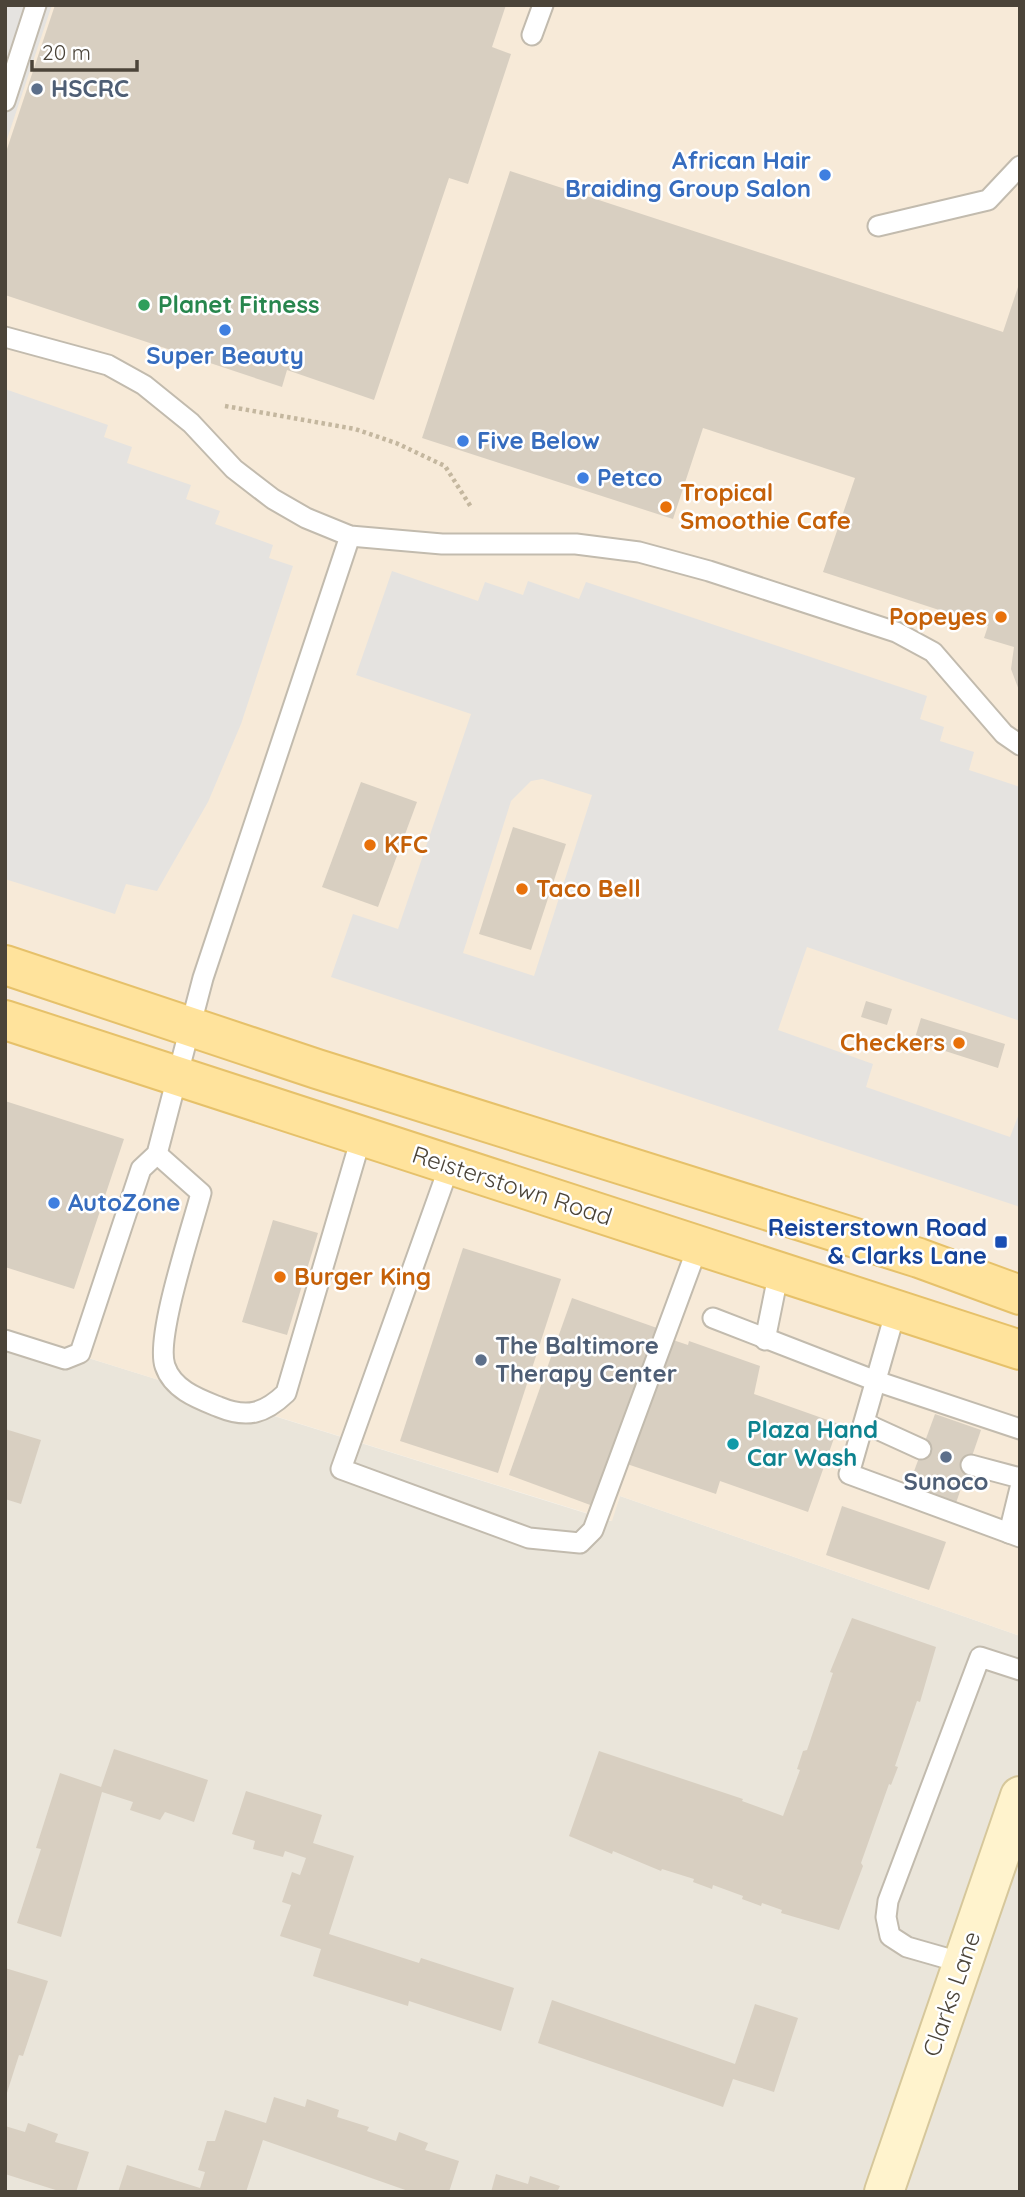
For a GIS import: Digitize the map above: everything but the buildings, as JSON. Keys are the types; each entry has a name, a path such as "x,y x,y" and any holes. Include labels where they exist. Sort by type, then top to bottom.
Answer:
{"main road":[{"path":"6,965 453,1113 653,1173 919,1258 1020,1295"},
{"name":"Reisterstown Road","path":"5,1020 177,1074 361,1138 450,1164 1020,1350"},
{"path":"450,1164 479,1145 579,1174 653,1173"}],"street":[{"name":"Clarks Lane","path":"884,2192 1020,1796"}],"lane":[{"path":"5,101 36,5"},
{"path":"532,35 543,5"},
{"path":"878,226 988,200 1020,166"},
{"path":"5,337 108,365 144,385 191,423 234,469 274,499 306,518 351,536 442,544 576,544 639,552 709,571 896,632 933,652 1004,734 1020,745"},
{"path":"5,1340 65,1359 80,1353 141,1169 157,1154 192,1026 202,978 351,536"},
{"path":"157,1154 201,1193 163,1339 165,1367 186,1393 228,1411 251,1415 269,1409 286,1393 361,1138"},
{"path":"450,1164 341,1469 529,1538 580,1544 593,1530 698,1246"},
{"path":"765,1340 779,1271"},
{"path":"896,1310 849,1474 1014,1535 1020,1488"},
{"path":"713,1318 876,1381 1020,1429"},
{"path":"864,1423 921,1449"},
{"path":"971,1465 1020,1478"},
{"path":"963,1963 906,1947 890,1936 886,1917 888,1901 979,1657 1020,1670"}],"path":[{"path":"225,407 355,429 396,443 445,466 471,507"}],"shaded area":[{"path":"5,5 1020,5 1020,1636 620,1496 612,1521 5,1332"},
{"path":"5,5 52,5 5,145"},
{"path":"5,389 108,425 104,437 132,447 127,463 191,485 186,499 220,511 215,524 273,545 269,558 293,566 241,724 208,802 157,891 126,884 115,914 5,879"},
{"path":"392,571 478,601 485,582 523,595 528,581 579,599 586,582 927,696 920,719 944,727 940,741 974,752 969,770 1020,787 1020,1021 807,947 778,1030 873,1064 866,1087 1010,1137 1020,1111 1020,1207 331,977 353,914 398,929 471,714 356,675","holes":["542,779 592,795 534,976 463,953 511,801 531,781"]},
{"path":"5,1332 611,1521 620,1496 1020,1636 1020,2192 5,2192"}],"place":[{"name":"HSCRC","path":"37,89"},
{"name":"African Hair Braiding Group Salon","path":"825,175"},
{"name":"Planet Fitness","path":"144,305"},
{"name":"Super Beauty","path":"225,330"},
{"name":"Five Below","path":"463,441"},
{"name":"Petco","path":"583,478"},
{"name":"Tropical Smoothie Cafe","path":"666,507"},
{"name":"Popeyes","path":"1001,617"},
{"name":"KFC","path":"370,845"},
{"name":"Taco Bell","path":"522,889"},
{"name":"Checkers","path":"959,1043"},
{"name":"AutoZone","path":"54,1203"},
{"name":"Reisterstown Road & Clarks Lane","path":"1001,1242"},
{"name":"Burger King","path":"280,1277"},
{"name":"The Baltimore Therapy Center","path":"481,1360"},
{"name":"Plaza Hand Car Wash","path":"733,1444"},
{"name":"Sunoco","path":"946,1457"}]}
